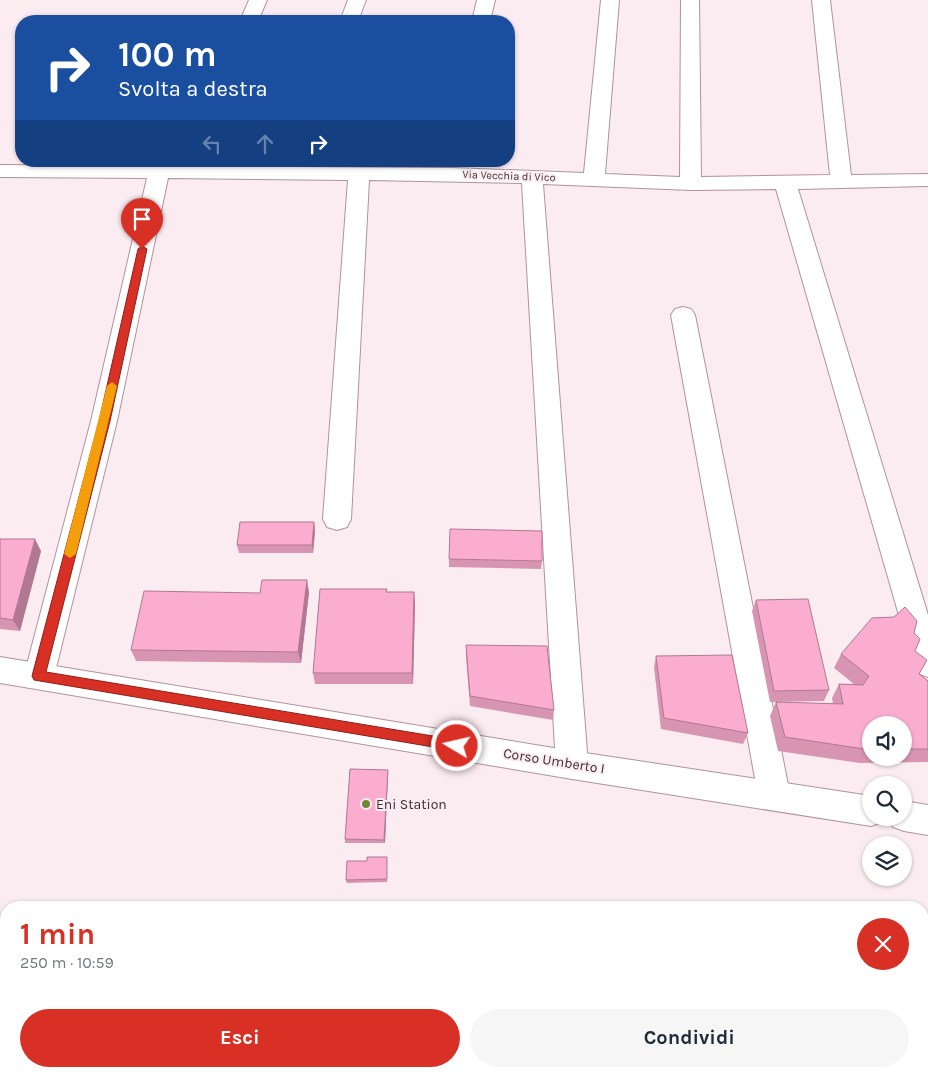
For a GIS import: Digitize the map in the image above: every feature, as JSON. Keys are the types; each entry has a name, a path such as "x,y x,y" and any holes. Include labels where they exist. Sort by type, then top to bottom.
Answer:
{"street":[{"path":"252,15 258,0"},
{"path":"351,15 356,0"},
{"path":"483,15 486,0"},
{"path":"594,180 610,0"},
{"path":"690,0 691,184"},
{"path":"821,0 841,182"},
{"name":"Via Vecchia di Vico","path":"4,172 300,167 359,174 453,168 532,176 691,184 928,180"},
{"path":"39,676 104,421 176,169"},
{"path":"0,194 4,172"},
{"path":"337,519 359,174"},
{"path":"532,176 572,765"},
{"path":"785,182 928,664"},
{"path":"683,315 774,795"},
{"name":"Corso Umberto I","path":"0,670 572,765 862,810"},
{"path":"912,817 928,820"}],"building":[{"path":"240,522 314,522 312,545 237,545"},
{"path":"450,529 542,531 542,561 449,559"},
{"path":"0,539 35,539 13,620 0,618"},
{"path":"262,580 307,580 298,652 131,650 144,591 260,593"},
{"path":"320,589 387,589 386,592 414,592 412,673 313,673"},
{"path":"808,599 829,690 774,691 756,600"},
{"path":"905,607 917,621 914,633 920,639 915,651 927,660 919,674 928,681 928,749 912,749 912,716 862,716 862,749 785,737 776,702 843,704 839,684 863,685 869,676 841,654 872,618 894,617"},
{"path":"466,645 547,646 554,710 470,696"},
{"path":"732,655 748,733 664,718 656,656"},
{"path":"350,769 388,770 384,840 345,839"},
{"path":"367,857 387,857 387,879 346,880 347,861 367,861"}],"slow traffic":[{"path":"70,554 112,386"}],"place":[{"name":"Eni Station","path":"366,804"}],"route":[{"path":"142,249 104,421 39,676 457,746"}]}
